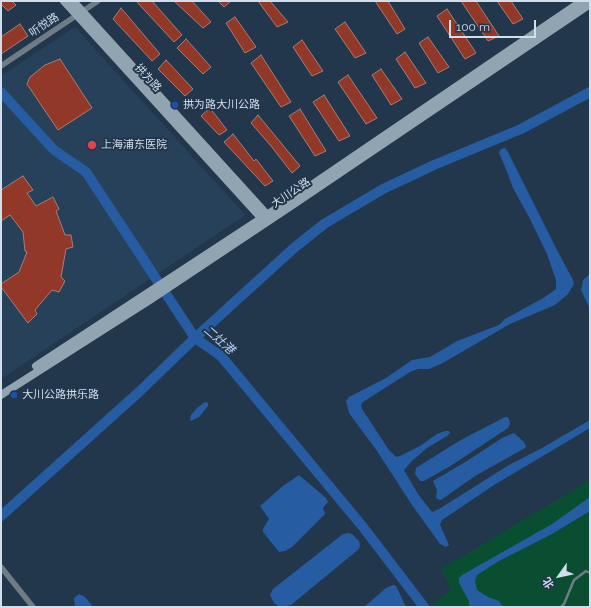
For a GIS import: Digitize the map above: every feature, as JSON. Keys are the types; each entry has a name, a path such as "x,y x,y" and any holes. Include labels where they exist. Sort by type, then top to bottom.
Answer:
{"main road":[{"name":"拱为路","path":"64,1 80,13 266,219"},
{"name":"拱为路","path":"73,1 80,13"},
{"name":"大川公路","path":"1,395 266,219 585,3"},
{"name":"大川公路","path":"1,388 148,297"}],"street":[{"name":"听悦路","path":"1,66 98,1"},
{"path":"1,567 33,607"}],"lane":[{"path":"561,607 564,604 574,580 586,571 590,573"}],"shaded area":[{"name":"上海浦东医院","path":"75,27 245,215 1,379 1,76"}],"green space":[{"path":"590,480 590,607 429,607 451,590 441,569"}],"water":[{"path":"505,148 574,284 568,294 555,305 510,324 441,364 429,369 418,369 410,372 363,402 361,405 362,409 389,450 396,457 420,446 437,434 449,431 450,433 447,436 427,448 404,470 418,494 432,512 509,465 590,420 590,428 494,485 442,520 440,525 449,545 446,547 440,544 412,505 377,451 349,413 346,401 349,397 386,378 412,360 430,357 457,341 499,325 505,319 545,297 556,289 556,280 547,254 513,188 499,153 501,149"},
{"path":"590,274 590,309 581,290 583,280"},
{"path":"205,402 208,403 208,406 199,417 191,421 191,415"},
{"path":"505,417 509,419 510,424 508,428 452,465 424,481 420,481 415,474 416,468 459,441"},
{"path":"514,433 524,442 526,446 525,448 475,476 441,500 437,499 437,490 433,481 502,438"},
{"path":"299,475 326,498 328,502 323,508 325,514 292,547 285,551 279,552 263,532 263,529 269,519 260,506 283,486"},
{"path":"590,497 590,511 552,534 499,561 477,575 475,581 477,590 488,597 499,601 503,607 469,607 469,601 459,583 459,578 462,575 552,524"},
{"path":"343,534 352,534 359,541 359,549 291,605 283,607 274,603 270,595 273,589"},
{"path":"393,585 396,586 406,607 364,607 386,588"},
{"path":"79,594 85,597 92,607 75,607 74,598"}],"building":[{"path":"1,1 12,1 16,5 8,11 1,4"},
{"path":"136,1 152,1 182,35 174,42"},
{"path":"174,1 192,1 211,22 203,28"},
{"path":"218,1 231,1 224,7"},
{"path":"258,1 270,1 288,22 277,27"},
{"path":"375,1 388,1 405,29 397,34"},
{"path":"461,1 476,1 499,36 488,41"},
{"path":"497,1 511,1 523,19 513,24"},
{"path":"121,8 160,54 152,61 113,19"},
{"path":"447,9 476,53 465,59 437,16"},
{"path":"235,17 256,47 245,53 226,23"},
{"path":"345,22 366,53 355,58 335,29"},
{"path":"20,24 28,36 1,54 1,37"},
{"path":"428,37 449,67 438,73 419,43"},
{"path":"186,39 211,67 203,74 177,48"},
{"path":"302,40 323,71 312,76 293,47"},
{"path":"405,52 426,83 415,88 396,59"},
{"path":"261,55 291,102 281,107 251,63"},
{"path":"60,59 92,108 58,130 27,84 30,77 45,65"},
{"path":"166,60 193,89 185,96 158,69"},
{"path":"381,69 402,99 391,105 372,75"},
{"path":"348,75 377,118 366,124 338,82"},
{"path":"324,95 350,136 339,141 313,102"},
{"path":"210,108 227,130 219,135 201,116"},
{"path":"300,109 326,151 315,156 289,116"},
{"path":"258,115 300,166 292,173 251,123"},
{"path":"233,134 254,161 256,159 273,181 265,186 224,142"},
{"path":"23,176 33,190 27,193 36,206 53,197 59,209 56,211 65,235 71,235 73,247 66,249 61,277 65,281 59,292 52,290 35,310 37,314 28,323 1,287 1,284 19,272 27,252 25,251 23,232 10,215 1,221 1,190"}],"waterway":[{"name":"二灶港","path":"1,92 54,150 86,172 195,338 221,356 363,527 424,607"},
{"path":"1,516 139,392 195,338 294,248 324,224 383,189 434,165 521,129 590,92"}],"place":[{"name":"拱为路大川公路","path":"175,105"},
{"name":"上海浦东医院","path":"92,145"},
{"name":"大川公路拱乐路","path":"14,395"}]}
